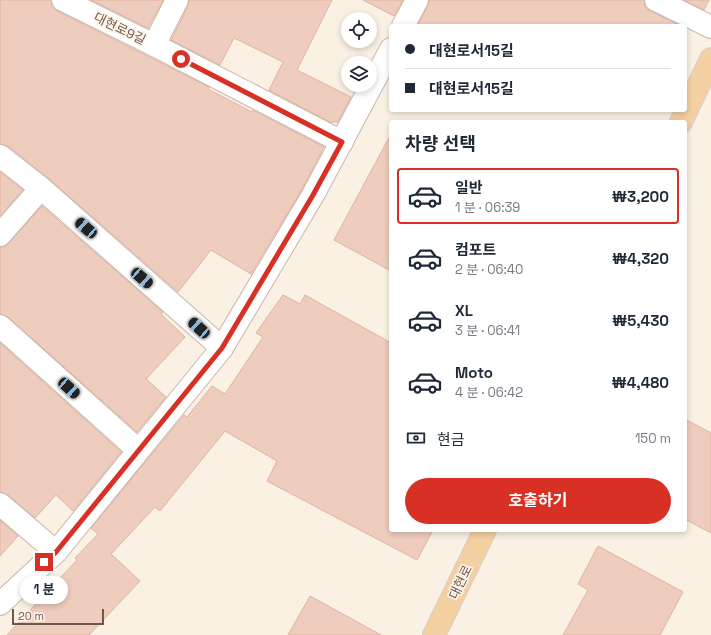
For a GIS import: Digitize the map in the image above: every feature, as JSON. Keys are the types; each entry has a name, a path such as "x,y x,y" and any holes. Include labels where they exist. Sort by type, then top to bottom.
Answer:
{"main road":[{"path":"687,109 711,59"},
{"name":"대현로","path":"434,635 484,532"}],"street":[{"name":"대현로9길","path":"63,0 154,45 177,0"},
{"path":"404,24 417,0"},
{"path":"656,0 711,28"},
{"path":"154,45 342,142"},
{"path":"0,604 56,552 222,348 313,195 389,52"},
{"path":"0,156 41,188 222,348"},
{"path":"0,235 41,188"},
{"path":"0,326 138,450"},
{"path":"0,504 56,552"}],"building":[{"path":"0,0 51,0 52,7 57,11 209,87 208,89 252,112 253,110 324,147 302,189 251,274 211,250 178,292 49,179 8,146 0,144"},
{"path":"91,0 163,0 148,28"},
{"path":"189,0 332,0 297,70 351,97 338,122 330,122 269,90 283,62 234,38 220,65 171,40 188,6"},
{"path":"363,0 403,0 394,16"},
{"path":"429,0 644,0 645,7 650,11 677,24 418,24 428,6"},
{"path":"684,0 709,0 704,10"},
{"path":"389,138 389,270 334,240"},
{"path":"0,172 23,190 0,216"},
{"path":"42,206 163,312 161,314 185,337 146,379 166,397 137,432 8,317 0,314 0,247 4,247 9,243"},
{"path":"283,295 300,304 305,295 389,342 389,532 432,532 417,560 267,481 277,461 225,431 160,511 155,507 111,554 140,581 89,635 7,635 77,560 75,558 98,534 91,528 184,415 187,417 212,386 225,394 263,337 256,333"},
{"path":"0,343 121,452 73,511 56,495 35,518 8,495 0,492"},
{"path":"687,420 711,433 711,533 687,520"},
{"path":"0,520 18,536 0,556"},
{"path":"598,546 683,592 660,635 563,635 588,590 578,584"},
{"path":"310,596 381,635 288,635"}],"route":[{"path":"44,562 56,552 222,348 313,195 342,142 181,59"}]}
